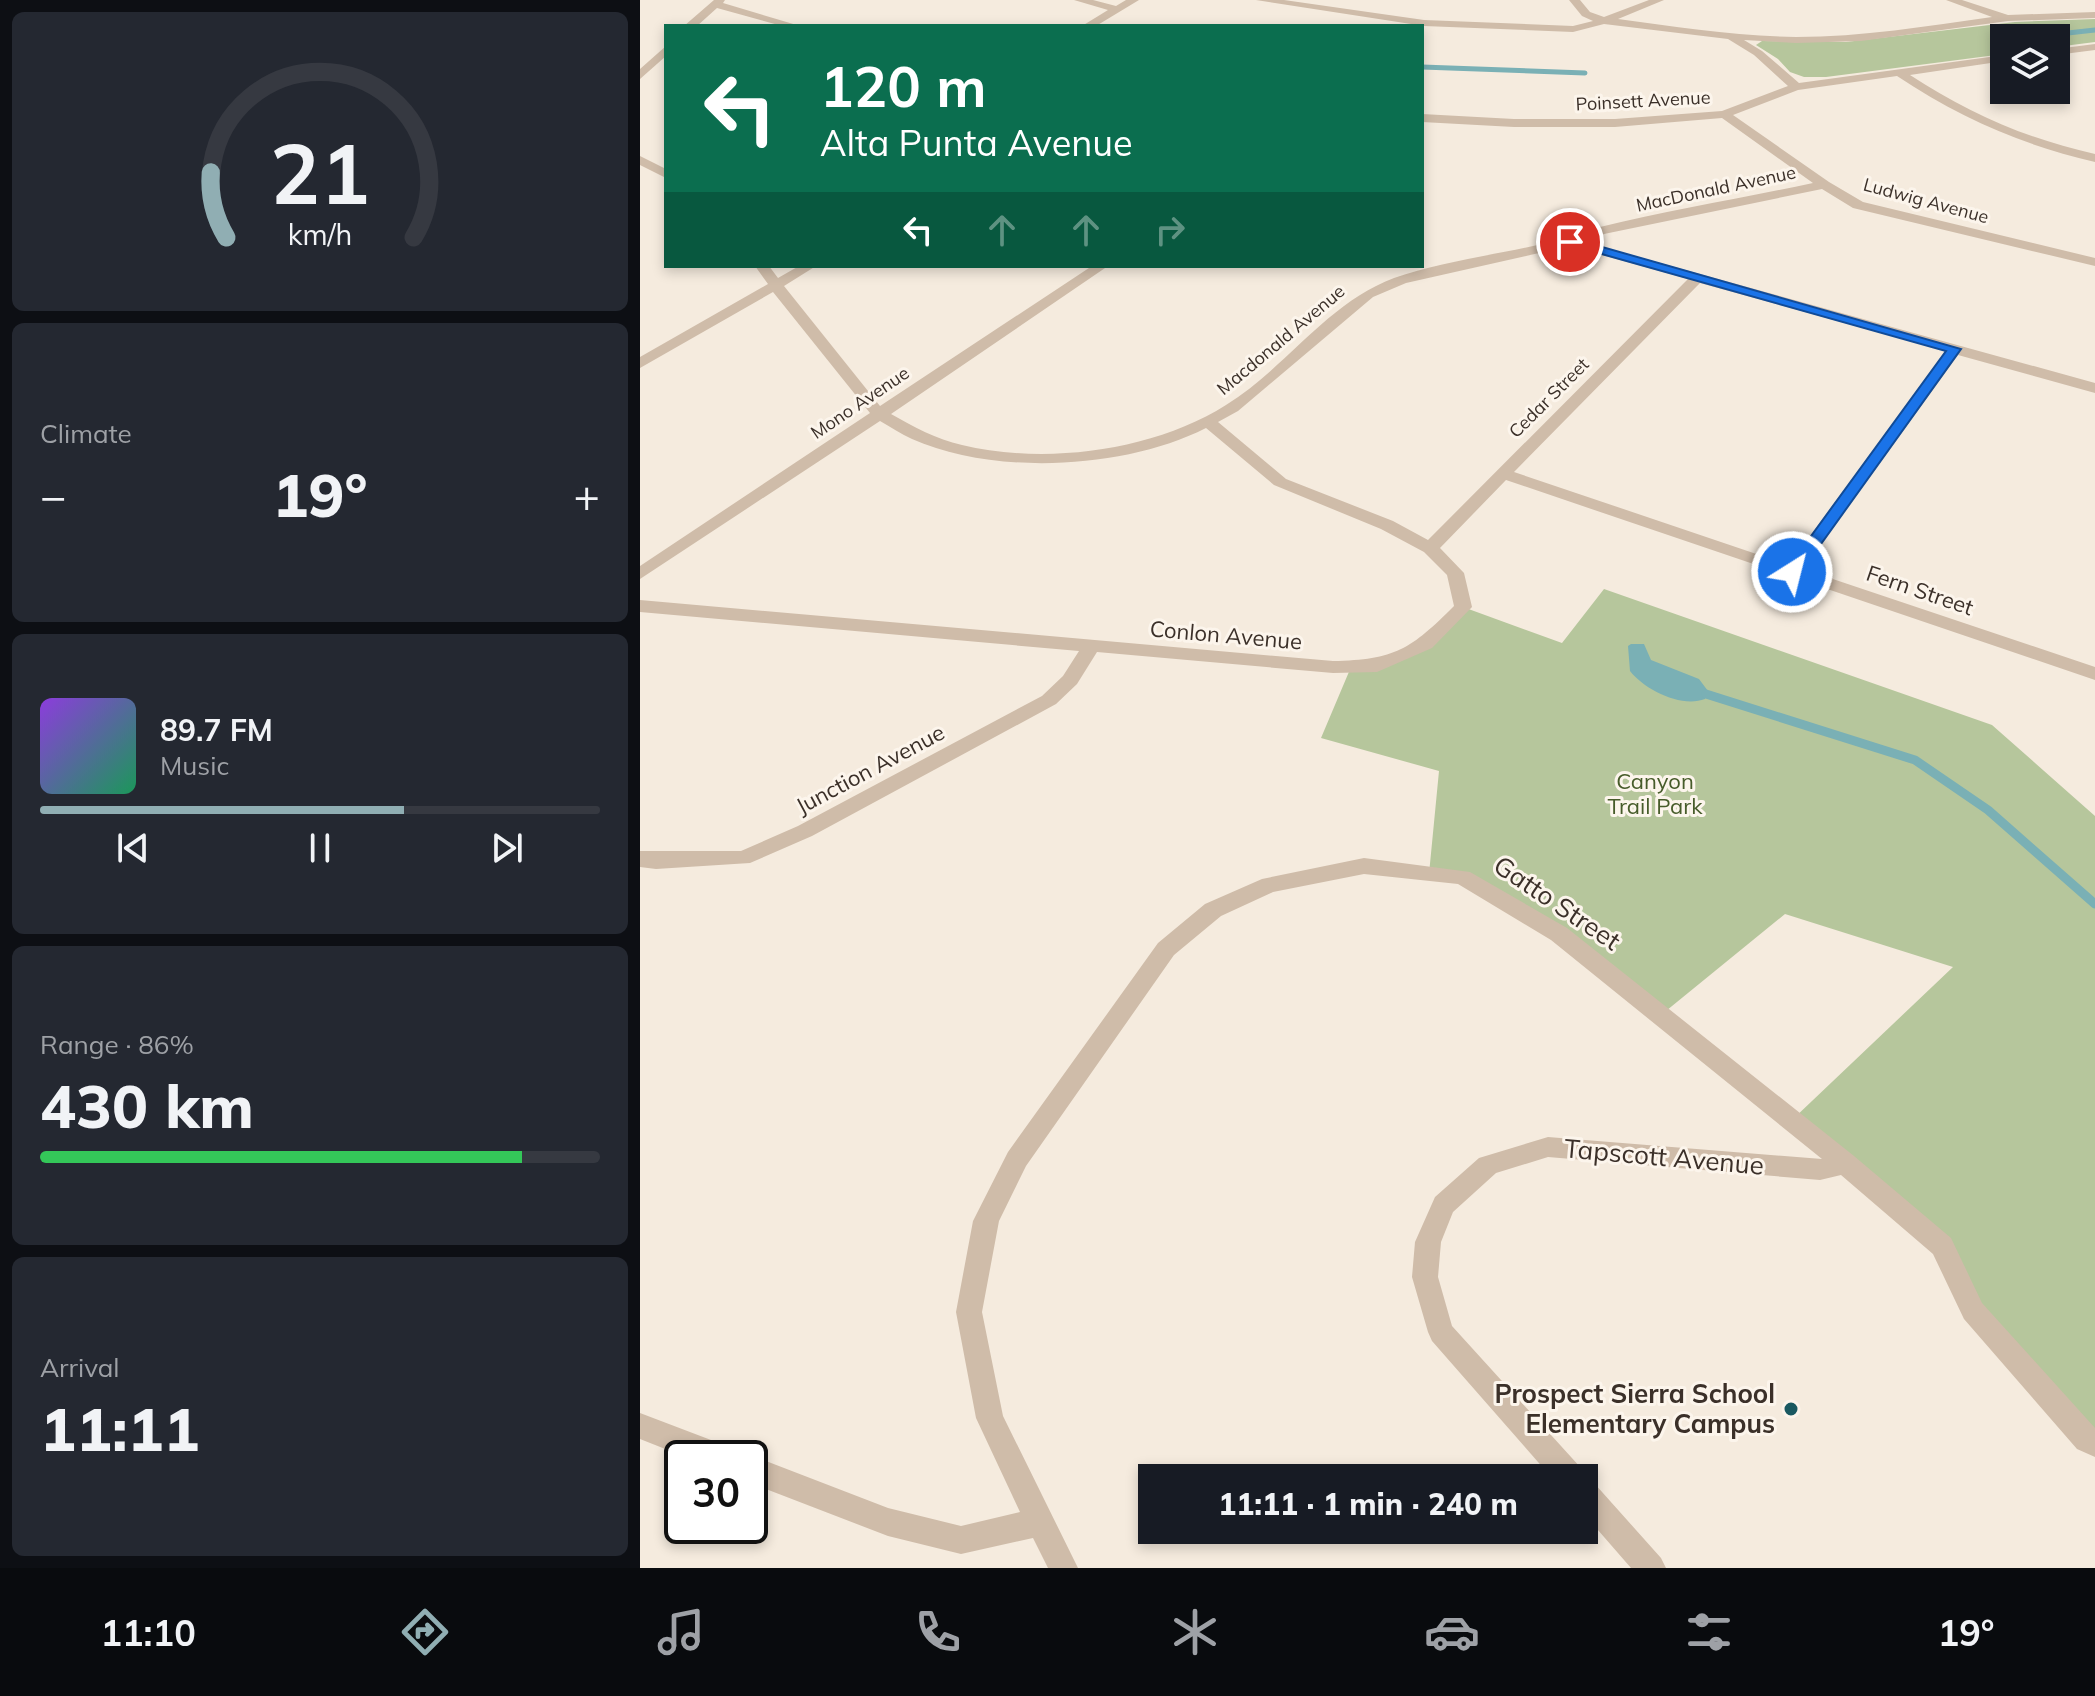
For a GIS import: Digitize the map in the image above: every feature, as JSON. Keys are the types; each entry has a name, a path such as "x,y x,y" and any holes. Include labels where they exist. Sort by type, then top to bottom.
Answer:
{"street":[{"path":"1079,0 1117,9"},
{"path":"1091,24 1134,0"},
{"path":"1261,0 1424,23 1573,29 1659,0"},
{"path":"1574,0 1586,14 1604,21 1727,36 1796,40 1861,38 2008,18 2095,15"},
{"path":"1951,0 2008,18"},
{"path":"692,24 717,2 788,24"},
{"path":"1727,36 1758,53 1796,87"},
{"path":"2070,50 2095,47"},
{"path":"640,76 664,51"},
{"name":"Poinsett Avenue","path":"1424,118 1514,123 1615,123 1724,114 1796,87 1990,60"},
{"path":"1900,73 1977,122 2013,137 2095,158"},
{"name":"Ludwig Avenue","path":"1724,114 1824,185 1858,205 2095,262"},
{"path":"640,160 664,173"},
{"name":"MacDonald Avenue","path":"1570,242 1601,231 1824,185"},
{"path":"1570,242 2095,388"},
{"name":"Macdonald Avenue","path":"763,268 880,414 930,442 999,456 1084,457 1158,443 1209,422 1233,408 1368,294 1402,280 1453,266 1570,242"},
{"path":"640,363 806,268"},
{"name":"Mono Avenue","path":"640,574 1098,268"},
{"name":"Cedar Street","path":"1430,548 1698,277"},
{"path":"1792,572 1955,349"},
{"name":"Conlon Avenue","path":"640,606 1333,667 1377,666 1426,644 1463,607 1455,573 1430,548 1387,525 1280,482 1209,422"},
{"name":"Fern Street","path":"1503,474 2095,674"},
{"name":"Junction Avenue","path":"640,859 743,858 805,831 1049,700 1070,680 1090,648"},
{"name":"Gatto Street","path":"1063,1568 990,1418 969,1312 986,1221 1017,1159 1166,949 1213,910 1269,885 1364,866 1463,877 1559,934 1845,1163 1942,1246 1973,1311 2087,1440 2095,1444"},
{"name":"Tapscott Avenue","path":"1559,1464 1441,1332 1425,1277 1428,1242 1444,1205 1488,1165 1548,1147 1820,1170 1845,1163"},
{"path":"640,1426 676,1440"},
{"path":"768,1476 888,1522 961,1540 1040,1522"},
{"path":"1598,1509 1651,1568"}],"green space":[{"path":"2095,19 2095,42 2070,45 2070,24 1998,24"},
{"path":"1990,25 1990,56 1826,77 1804,77 1790,72 1778,59 1756,45 1762,41 1846,42"},
{"name":"Canyon Trail Park","path":"1604,589 1992,725 2095,816 2095,1444 1973,1311 1943,1246 1792,1120 1953,967 1785,914 1661,1015 1464,878 1429,874 1439,771 1321,738 1351,667 1427,644 1463,607 1562,643"}],"water":[{"path":"1644,644 1651,660 1699,679 1708,691 1705,699 1675,699 1645,685 1630,671 1628,646"}],"waterway":[{"path":"2070,33 2095,30"},
{"path":"1424,67 1585,73"},
{"path":"1706,694 1915,760 1988,810 2095,904"}],"place":[{"name":"Prospect Sierra School Elementary Campus","path":"1791,1409"}],"route":[{"path":"1570,242 1955,349 1792,572"}]}
